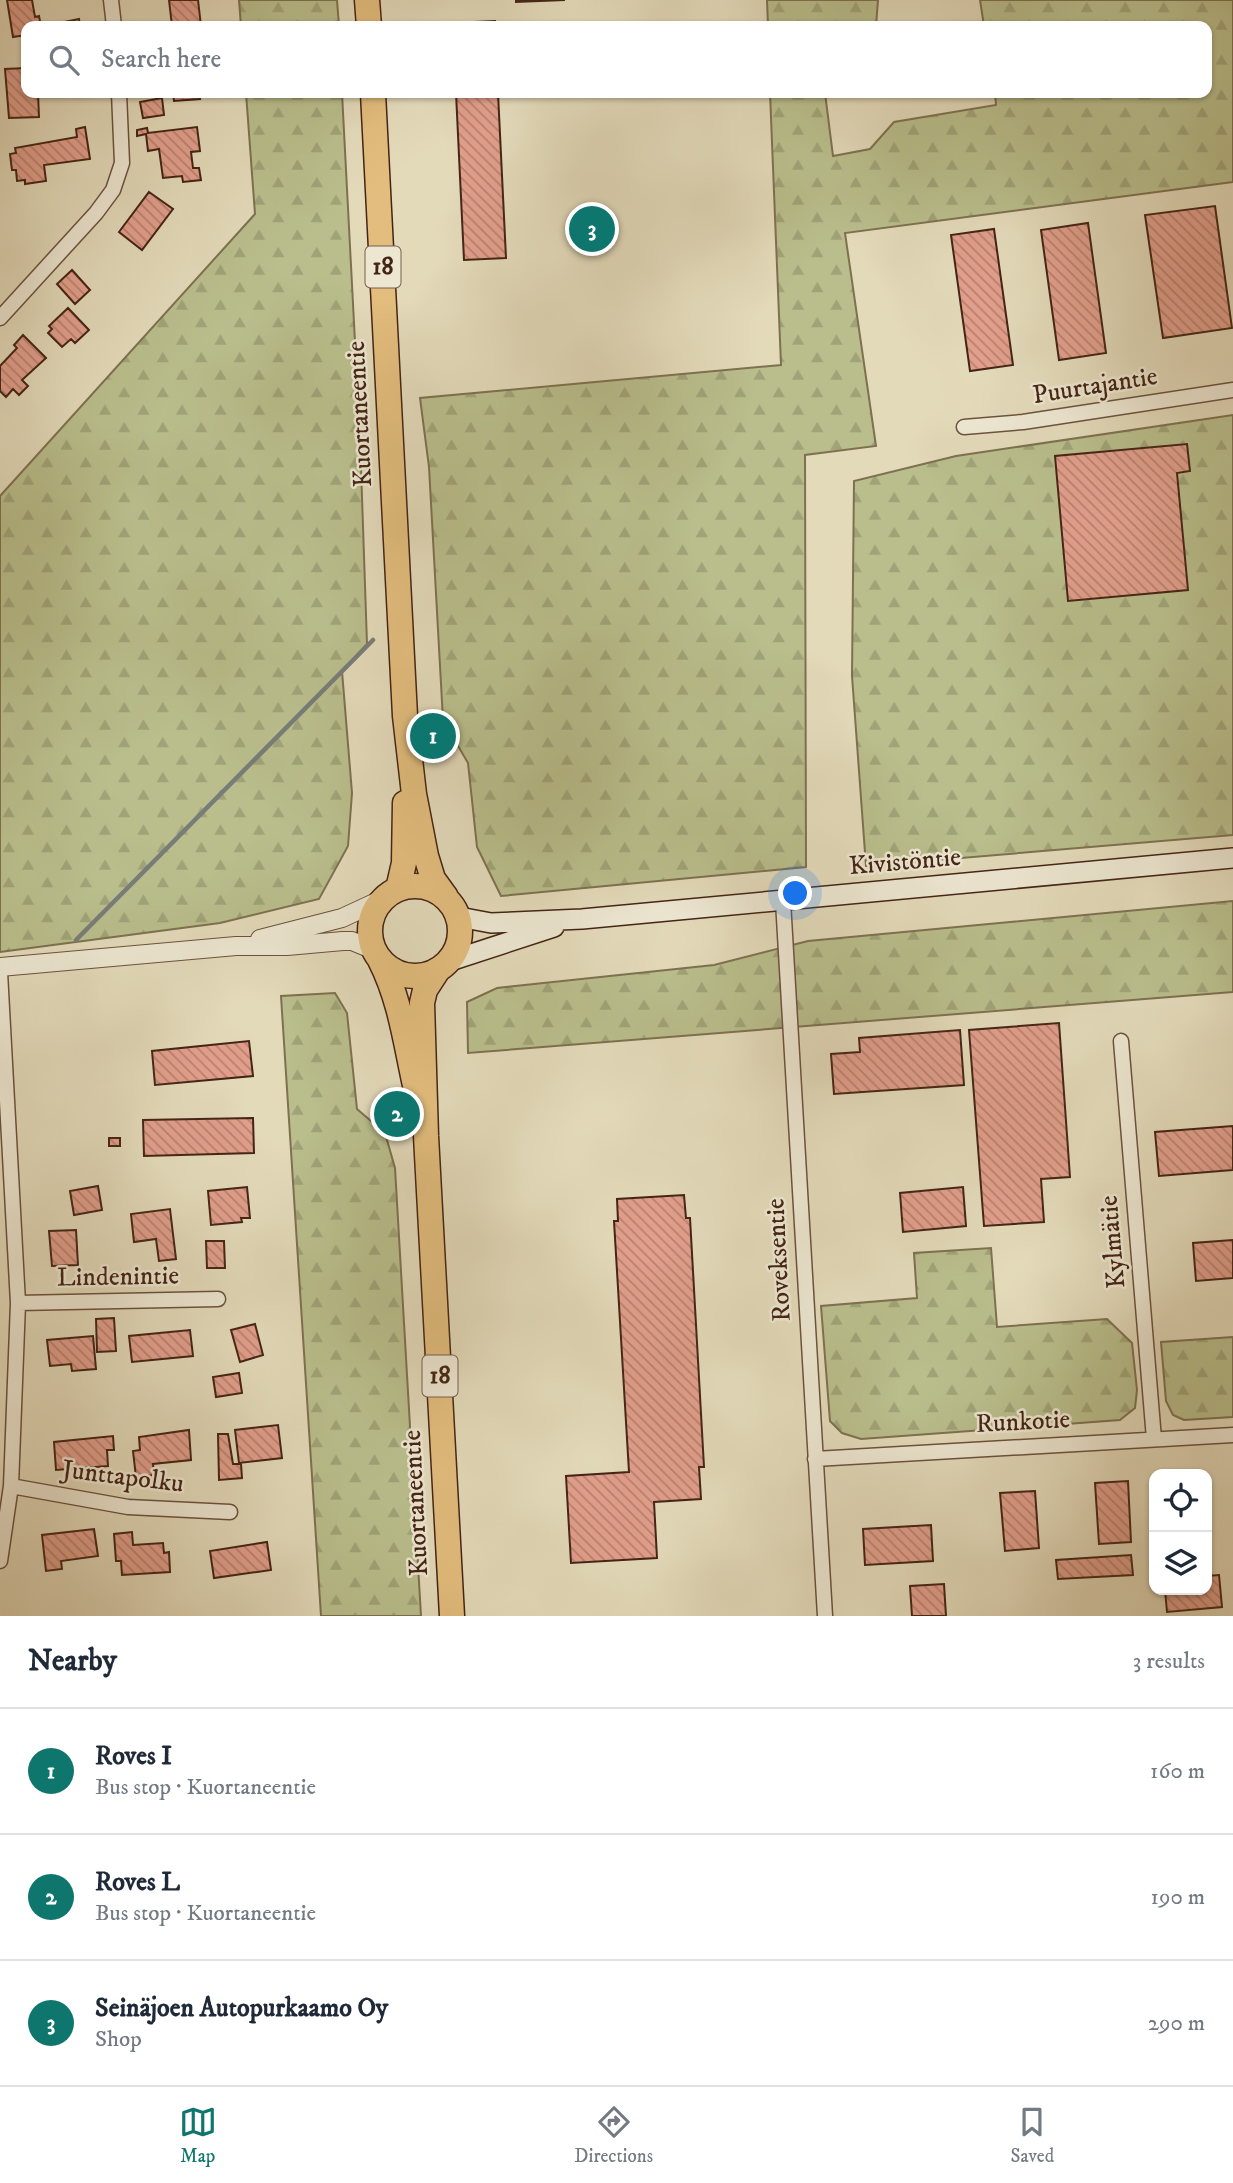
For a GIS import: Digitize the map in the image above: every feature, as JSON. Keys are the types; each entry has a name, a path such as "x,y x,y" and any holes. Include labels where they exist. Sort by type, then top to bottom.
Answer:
{"highway":[{"path":"368,0 369,21"},
{"name":"Kuortaneentie","path":"373,98 402,680 407,733 414,794 426,856 433,879 452,907"},
{"name":"Kuortaneentie","path":"391,894 404,863 407,733"},
{"path":"391,894 411,886 423,886 452,907"},
{"name":"18","path":"377,955 370,929 376,908 391,894"},
{"name":"18","path":"444,966 460,940 452,907"},
{"path":"377,955 401,974 426,975 444,966"},
{"name":"Kuortaneentie","path":"377,955 392,982 398,1004 426,1136"},
{"name":"Kuortaneentie","path":"444,966 425,990 422,1003 426,1136 452,1616"}],"main road":[{"name":"Kivistöntie","path":"452,907 491,923 582,919 1233,858"},
{"name":"Kivistöntie","path":"444,966 582,919"}],"street":[{"path":"111,0 113,21"},
{"path":"0,318 96,213 113,190 122,163 119,98"},
{"name":"Puurtajantie","path":"964,427 1023,422 1233,390"},
{"path":"236,946 342,918 391,894"},
{"name":"Roveksentie","path":"783,901 825,1616"},
{"path":"0,1561 11,1486 18,1303 6,1196 0,969 236,946 287,946 352,941 377,955"},
{"name":"Kylmätie","path":"1121,1041 1154,1439"},
{"name":"Lindenintie","path":"18,1303 218,1299"},
{"name":"Runkotie","path":"815,1459 1233,1435"},
{"name":"Junttapolku","path":"11,1486 128,1507 230,1512"}],"green space":[{"path":"239,0 337,0 339,21 241,21"},
{"path":"767,0 878,0 876,21 768,21"},
{"path":"980,0 1233,0 1233,182 845,233 876,446 805,455 806,867 501,896 477,847 468,763 443,720 429,467 420,398 781,365 770,98 826,98 833,156 870,149 894,122 996,105 995,98 1212,98 1212,21 983,21"},
{"path":"246,98 342,98 360,438 367,644 342,671 352,793 348,846 319,899 220,923 0,952 0,496 255,214"},
{"path":"1233,415 1233,835 866,866 852,676 854,481 956,456"},
{"path":"1233,901 1233,992 468,1053 467,1002 497,988 714,965 808,941"},
{"path":"335,993 347,1013 357,1109 385,1133 395,1168 421,1616 321,1616 281,996"},
{"path":"991,1248 997,1327 1107,1319 1132,1343 1137,1390 1135,1408 1120,1420 861,1439 842,1433 830,1421 821,1306 917,1298 914,1253"},
{"path":"1233,1337 1233,1417 1184,1420 1173,1415 1166,1401 1161,1342"}],"building":[{"path":"7,0 32,0 35,17 39,16 40,21 21,21 21,36 13,37"},
{"path":"169,0 198,0 200,21 171,21"},
{"path":"516,0 565,0 516,2"},
{"path":"21,68 21,98 38,98 39,117 9,118 5,69"},
{"path":"162,98 164,115 143,118 140,102"},
{"path":"174,98 200,99 174,101"},
{"path":"456,98 498,98 506,258 464,260"},
{"path":"85,127 90,159 44,165 46,181 25,184 25,180 17,181 10,154 16,153 15,148 77,137 76,129"},
{"path":"197,127 200,151 191,152 193,168 199,168 201,180 183,182 182,176 163,178 159,149 148,151 146,134 137,136 137,130 147,128 148,133"},
{"path":"149,192 173,209 142,250 119,232"},
{"path":"1215,206 1232,328 1163,338 1145,215"},
{"path":"1088,223 1106,353 1059,360 1041,230"},
{"path":"994,229 1013,365 970,371 951,235"},
{"path":"72,270 90,290 75,304 57,284"},
{"path":"68,308 89,330 75,343 71,339 62,347 48,333 52,329 49,326"},
{"path":"23,335 46,358 22,380 28,386 19,395 13,389 6,397 0,391 0,366 17,348 14,345"},
{"path":"1187,444 1190,471 1177,473 1188,590 1068,601 1055,456"},
{"path":"1059,1023 1070,1177 1041,1179 1044,1222 984,1226 969,1030"},
{"path":"960,1030 964,1085 834,1094 831,1054 860,1052 859,1038"},
{"path":"249,1041 253,1076 155,1085 152,1051"},
{"path":"253,1118 254,1153 144,1156 143,1120"},
{"path":"1233,1126 1233,1170 1159,1176 1155,1132"},
{"path":"109,1138 120,1138 120,1146 109,1146"},
{"path":"98,1186 102,1210 74,1215 70,1191"},
{"path":"247,1187 250,1218 241,1218 242,1222 211,1225 208,1191"},
{"path":"963,1187 966,1226 903,1232 900,1193"},
{"path":"684,1195 686,1218 690,1218 704,1467 699,1467 701,1499 654,1502 657,1558 571,1563 566,1476 629,1472 614,1221 618,1221 617,1199"},
{"path":"170,1209 176,1259 159,1261 156,1239 134,1242 131,1214"},
{"path":"76,1230 78,1265 52,1266 49,1231"},
{"path":"1233,1240 1233,1278 1196,1281 1193,1243"},
{"path":"206,1241 224,1241 225,1268 207,1268"},
{"path":"114,1318 116,1351 97,1352 96,1319"},
{"path":"255,1324 263,1355 240,1362 231,1330"},
{"path":"190,1330 193,1356 132,1362 129,1336"},
{"path":"93,1336 96,1369 72,1371 71,1364 50,1366 47,1340"},
{"path":"239,1373 242,1393 216,1397 213,1377"},
{"path":"278,1425 282,1458 239,1463 235,1430"},
{"path":"189,1430 191,1460 153,1464 154,1475 136,1477 133,1451 140,1450 139,1437"},
{"path":"218,1434 228,1434 233,1464 241,1464 242,1478 219,1480"},
{"path":"113,1436 114,1450 107,1450 108,1466 56,1470 54,1442"},
{"path":"1128,1481 1131,1542 1099,1544 1095,1483"},
{"path":"1035,1491 1039,1548 1005,1551 1000,1493"},
{"path":"931,1525 933,1561 865,1565 863,1529"},
{"path":"94,1529 98,1556 61,1561 62,1569 46,1571 42,1535"},
{"path":"132,1532 133,1545 163,1543 164,1553 169,1552 170,1572 122,1575 121,1561 116,1561 114,1534"},
{"path":"267,1542 271,1570 214,1578 210,1551"},
{"path":"1131,1555 1133,1575 1058,1579 1056,1560"},
{"path":"1219,1575 1222,1607 1167,1612 1165,1595 1212,1595 1212,1576"},
{"path":"944,1584 946,1616 912,1616 910,1586"}],"waterway":[{"path":"76,940 373,640"}],"place":[{"name":"Seinäjoen Autopurkaamo Oy","path":"592,229"},
{"name":"Roves I","path":"433,736"},
{"name":"Roves L","path":"397,1114"}]}
